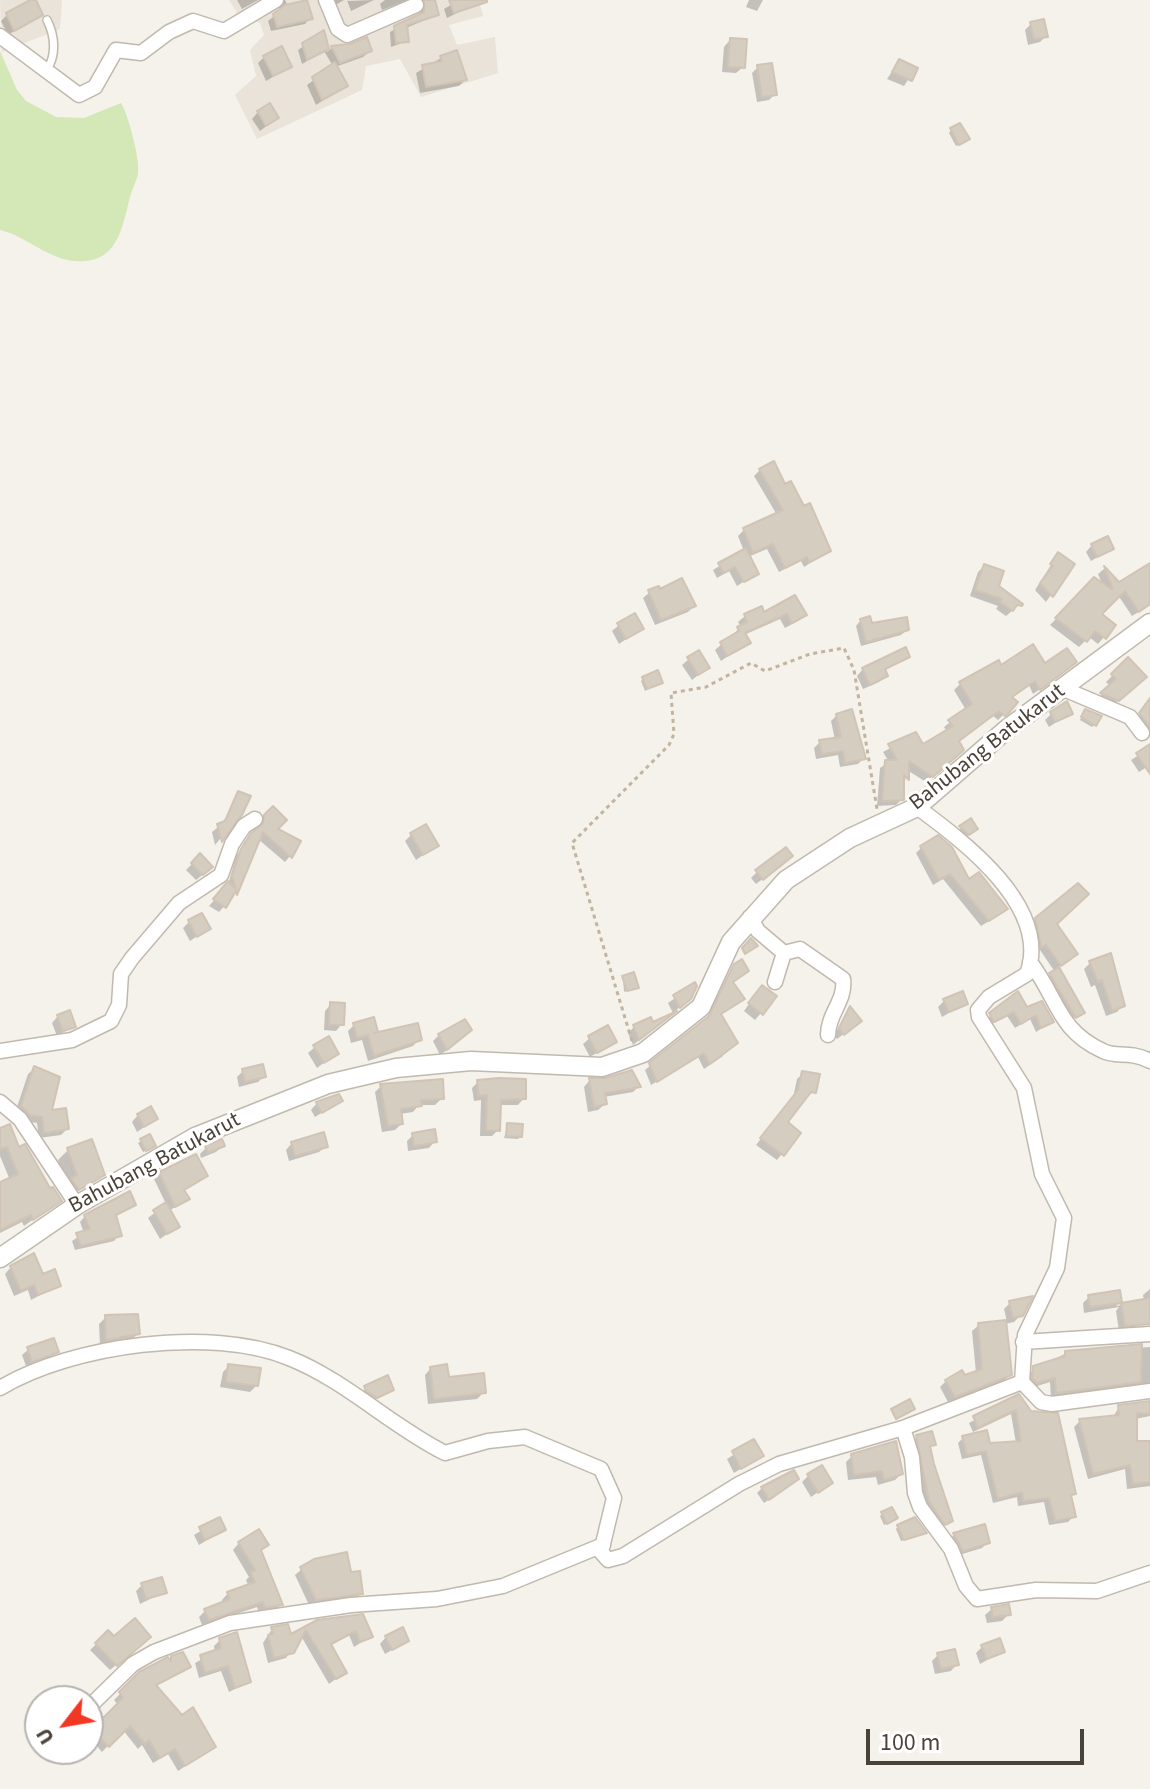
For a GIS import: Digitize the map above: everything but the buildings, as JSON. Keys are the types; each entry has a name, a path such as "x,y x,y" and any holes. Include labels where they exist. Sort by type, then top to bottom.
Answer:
{"street":[{"path":"0,36 72,92 88,93 100,80 116,50 141,53 169,32 193,21 224,31 276,0"},
{"path":"326,0 338,29 347,35 416,5"},
{"name":"Bahubang Batukarut","path":"0,1258 77,1205 195,1137 236,1118 364,1073 471,1061 586,1069 636,1055 667,1037 701,1007 720,960 750,917 786,880 814,859 917,807 1007,729 1150,623"},
{"path":"1064,689 1130,717 1142,733"},
{"path":"917,807 951,833 1008,887 1021,909 1031,951 1027,974 989,997 978,1010 979,1017 1024,1088 1042,1174 1064,1218 1057,1268 1023,1342 1022,1382 1041,1402 1052,1404 1150,1391"},
{"path":"0,1051 72,1040 111,1021 119,1005 121,974 132,958 179,903 221,875 232,844 244,826 255,819"},
{"path":"750,917 758,931 784,953"},
{"path":"784,953 800,949 843,979 843,996 830,1016 828,1035"},
{"path":"775,982 784,953"},
{"path":"1030,962 1064,1022 1077,1038 1107,1054 1129,1052 1150,1061"},
{"path":"0,1102 20,1119 77,1205"},
{"path":"1023,1342 1150,1334"},
{"path":"0,1388 47,1366 163,1343 262,1349 298,1362 445,1453 488,1441 525,1437 601,1469 611,1484 614,1498 601,1552 608,1560 623,1556 754,1476 803,1455 903,1428 1022,1382"},
{"path":"903,1428 912,1457 915,1493 920,1507 951,1549 966,1586 977,1599 993,1599 1024,1591 1097,1591 1150,1573"},
{"path":"104,1693 143,1658 190,1636 230,1623 293,1617 351,1605 437,1599 503,1586 603,1545"}],"lane":[{"path":"46,71 54,53 47,20"}],"path":[{"path":"636,1055 572,843 669,745 674,734 671,693 706,687 751,663 758,664 765,671 810,654 844,648 854,670 879,825"}],"shaded area":[{"path":"0,0 62,0 60,29 2,52"},
{"path":"229,0 479,0 483,16 449,25 457,45 495,37 498,73 421,97 400,59 366,66 362,90 257,139 235,95 256,76 250,50 264,35 260,23 237,13"}],"green space":[{"path":"0,51 17,90 26,101 56,117 84,118 121,103 124,109 135,148 137,179 118,238 105,254 96,259 73,261 62,258 0,230"}]}
